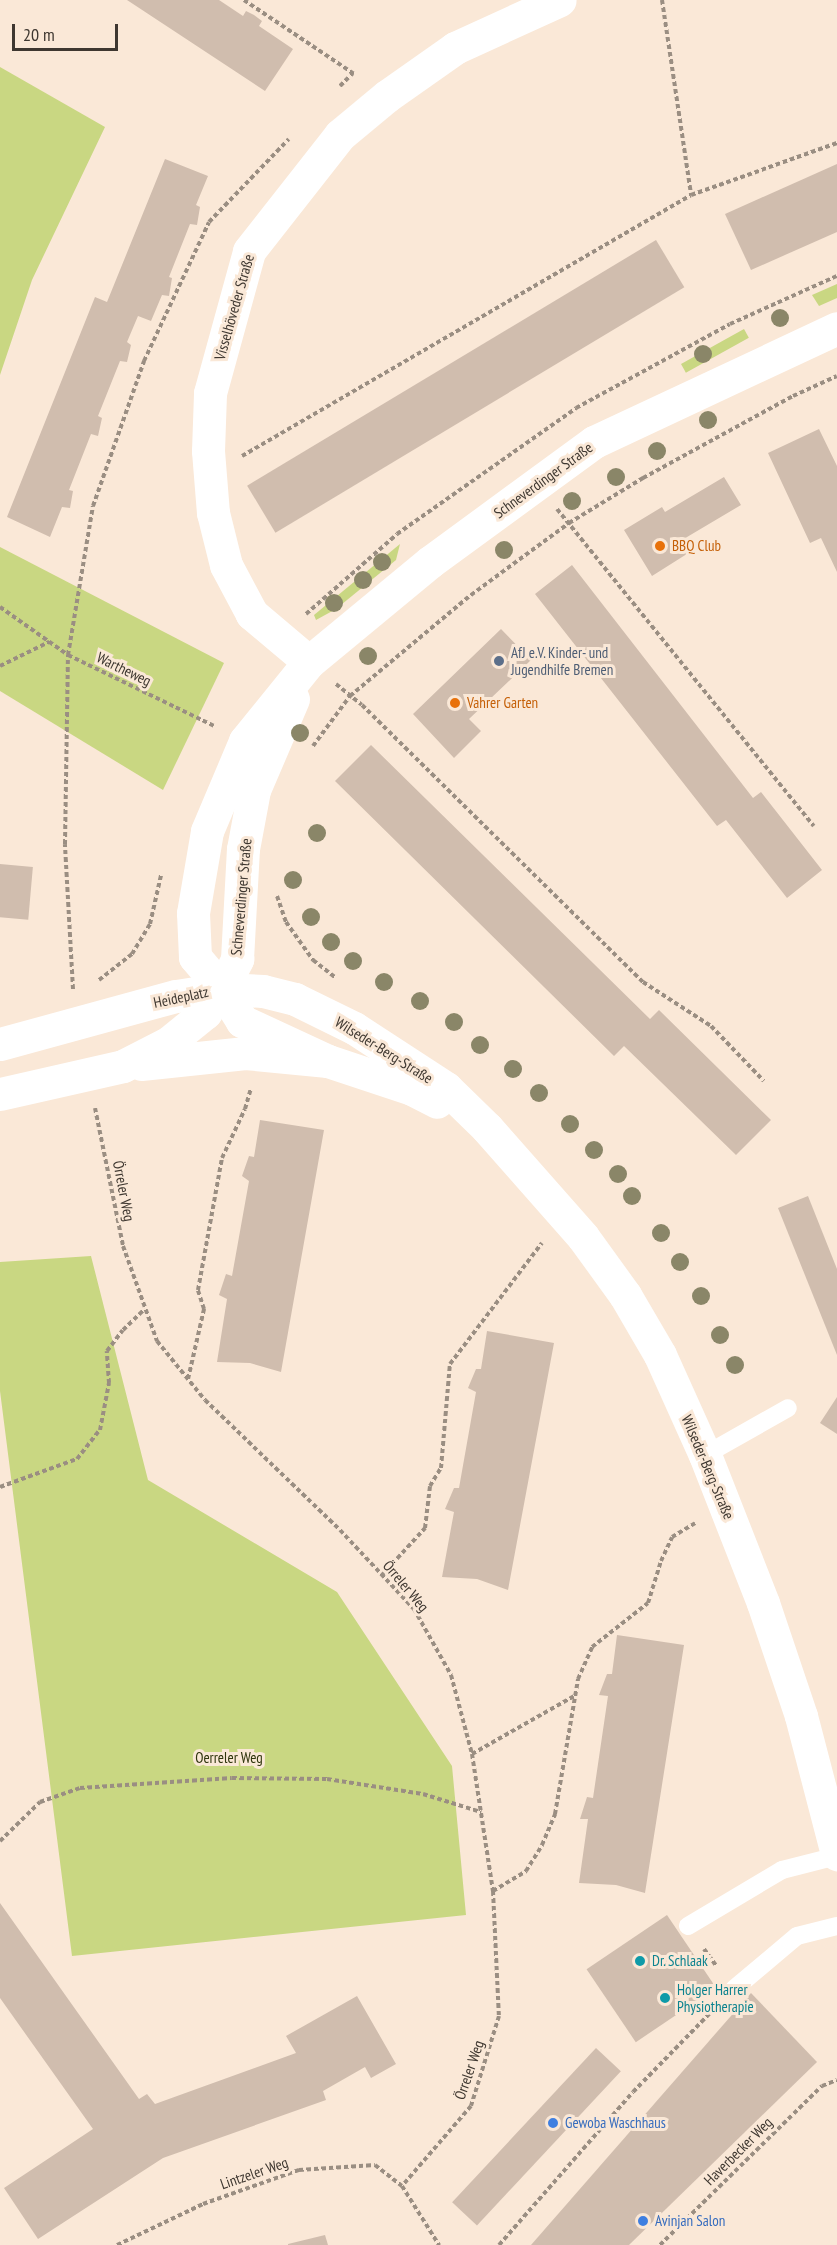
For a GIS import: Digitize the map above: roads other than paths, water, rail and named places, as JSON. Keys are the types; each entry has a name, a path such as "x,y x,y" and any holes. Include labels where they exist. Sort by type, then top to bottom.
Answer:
{"street":[{"name":"Visselhöveder Straße","path":"309,662 252,614 226,565 213,513 210,474 210,393 249,251 340,135 387,96 454,48 560,0"},
{"name":"Schneverdinger Straße","path":"309,662 254,790 243,849 237,959 222,989 195,957 192,913 207,831 245,741 309,662 430,562 594,442 837,328"},
{"name":"Heideplatz","path":"0,1044 176,996 222,989"},
{"name":"Heideplatz","path":"0,1094 123,1066 168,1043 205,1013 222,989"},
{"name":"Wilseder-Berg-Straße","path":"222,989 242,1021 328,1061 412,1089 487,1128"},
{"name":"Wilseder-Berg-Straße","path":"222,989 263,991 295,999 354,1029 446,1088 487,1128 565,1214 625,1295 660,1355 705,1455 763,1603 801,1716 837,1855"},
{"name":"Wilseder-Berg-Straße","path":"123,1066 245,1053 328,1061"}],"lane":[{"path":"705,1455 788,1408"},
{"path":"688,1926 782,1870 837,1855"},
{"path":"734,1989 797,1936 837,1926"}],"place":[{"name":"BBQ Club","path":"660,546"},
{"name":"AfJ e.V. Kinder- und Jugendhilfe Bremen","path":"499,661"},
{"name":"Vahrer Garten","path":"455,703"},
{"name":"Dr. Schlaak","path":"640,1961"},
{"name":"Holger Harrer Physiotherapie","path":"665,1998"},
{"name":"Gewoba Waschhaus","path":"553,2123"},
{"name":"Avinjan Salon","path":"643,2221"}],"park label":[{"name":"Oerreler Weg","path":"229,1758"}]}
